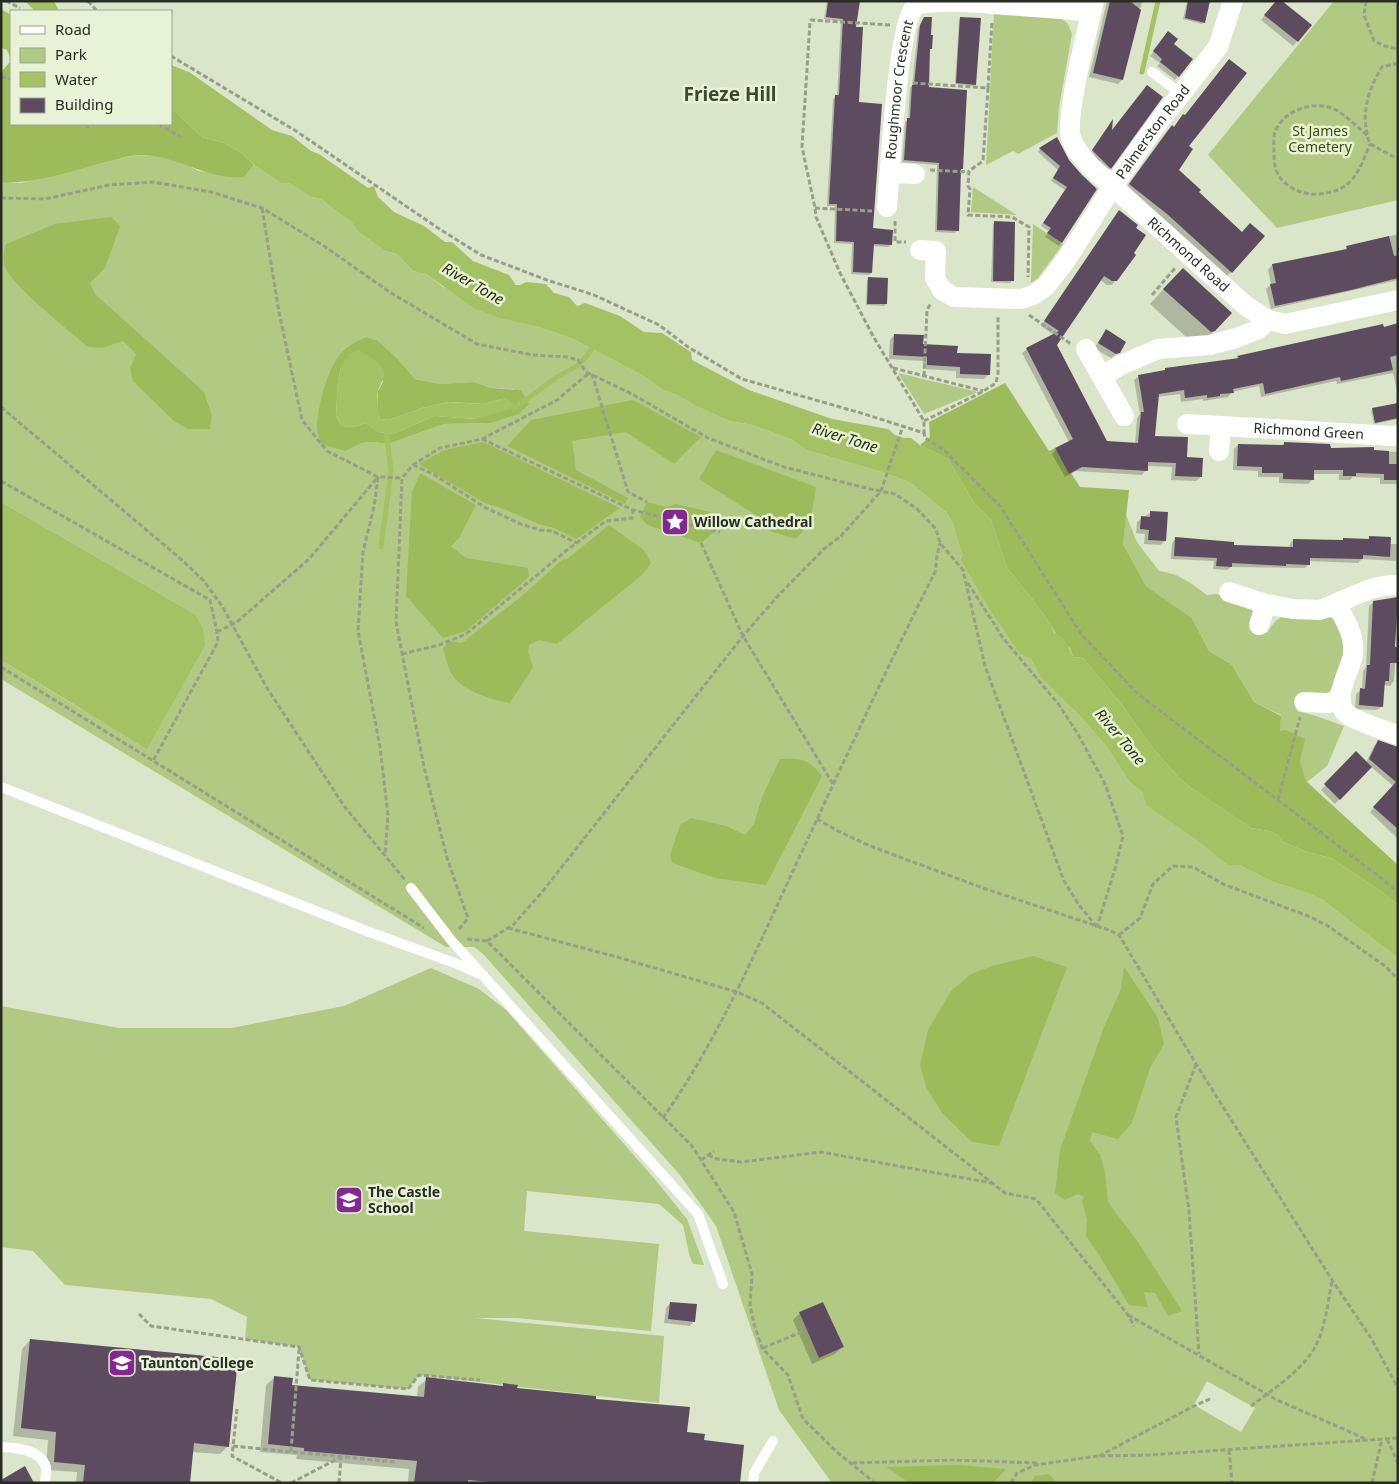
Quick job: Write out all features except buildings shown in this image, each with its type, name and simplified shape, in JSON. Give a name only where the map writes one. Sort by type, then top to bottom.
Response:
[{"type":"street","name":"Palmerston Road","points":[[1026,304],[1046,286],[1066,260],[1154,128],[1218,47],[1233,1]]},
{"type":"street","name":"Roughmoor Crescent","points":[[887,207],[898,82],[906,25],[917,3],[1093,7]]},
{"type":"street","name":"Richmond Road","points":[[1093,7],[1071,113],[1070,136],[1074,146],[1090,166],[1246,306],[1268,320],[1285,324],[1398,300]]},
{"type":"street","name":"Roughmoor Crescent","points":[[890,173],[915,174]]},
{"type":"street","points":[[935,251],[935,278],[942,290],[954,297],[998,300],[1022,299],[1026,304]]},
{"type":"street","points":[[1102,376],[1158,348],[1210,345],[1257,330],[1268,320]]},
{"type":"street","points":[[1086,349],[1124,416]]},
{"type":"street","name":"Richmond Green","points":[[1187,424],[1398,435]]},
{"type":"street","points":[[1219,451],[1221,427]]},
{"type":"street","points":[[1229,592],[1266,604],[1292,609],[1320,610],[1370,588],[1398,585]]},
{"type":"street","points":[[1259,625],[1266,604]]},
{"type":"street","points":[[1335,604],[1347,621],[1353,653],[1342,690],[1340,701],[1342,708],[1348,715],[1398,735]]},
{"type":"street","points":[[1304,702],[1328,704],[1340,701]]},
{"type":"lane","points":[[1152,72],[1181,94]]},
{"type":"lane","points":[[1,787],[346,923],[456,963],[484,976]]},
{"type":"lane","points":[[412,888],[450,940],[698,1214],[723,1284]]},
{"type":"lane","points":[[753,1483],[754,1473],[773,1441]]},
{"type":"lane","points":[[1,1446],[27,1450],[38,1456],[46,1467],[45,1483]]},
{"type":"path","points":[[6,1],[20,8]]},
{"type":"path","points":[[1366,1],[1364,15],[1374,41],[1398,49]]},
{"type":"path","points":[[915,174],[920,169],[969,172],[983,161],[993,4]]},
{"type":"path","points":[[906,25],[811,20],[802,148],[816,217],[840,273],[873,336],[924,420],[925,438],[943,448],[1000,506],[1081,634],[1138,694],[1398,893]]},
{"type":"path","points":[[172,57],[296,130],[438,228],[481,255],[594,295],[659,325],[688,347],[742,379],[924,433]]},
{"type":"path","points":[[1398,63],[1382,67],[1374,79],[1366,101],[1365,122],[1370,144],[1398,159]]},
{"type":"path","points":[[898,82],[988,88]]},
{"type":"path","points":[[1367,135],[1333,109],[1306,106],[1294,111],[1281,122],[1275,132],[1274,160],[1278,173],[1288,185],[1303,194],[1318,195],[1335,192],[1350,184],[1370,144]]},
{"type":"path","points":[[87,125],[89,129]]},
{"type":"path","points":[[160,125],[184,139]]},
{"type":"path","points":[[969,172],[968,215],[1012,217],[1029,227],[1026,304],[1041,325],[1078,348],[1086,349]]},
{"type":"path","points":[[1,198],[45,198],[109,184],[153,182],[211,192],[262,208],[324,246],[391,293],[477,344],[533,355],[578,360],[589,373],[628,492],[647,502]]},
{"type":"path","points":[[262,208],[279,312],[302,420],[327,451],[378,477],[402,478]]},
{"type":"path","points":[[1152,295],[1187,254]]},
{"type":"path","points":[[924,376],[926,310],[940,287]]},
{"type":"path","points":[[924,420],[984,391],[996,383],[998,373],[998,300]]},
{"type":"path","points":[[893,368],[984,391]]},
{"type":"path","points":[[450,940],[468,918],[447,858],[424,767],[396,622],[402,478],[413,465],[440,448],[482,438],[557,400],[589,373]]},
{"type":"path","points":[[589,373],[632,394],[708,438],[784,467],[895,494],[917,509],[936,529],[940,543],[963,570],[985,666],[1060,872],[1079,906],[1097,927]]},
{"type":"path","points":[[1,408],[182,560],[204,582],[222,606],[267,688],[344,806],[412,888]]},
{"type":"path","points":[[487,941],[513,925],[544,891],[743,636],[776,598],[824,549],[841,536],[881,491],[902,426]]},
{"type":"path","points":[[482,438],[633,510],[720,532]]},
{"type":"path","points":[[413,465],[433,474],[486,508],[521,524],[540,530],[552,531],[577,543]]},
{"type":"path","points":[[217,632],[237,622],[309,558],[378,477]]},
{"type":"path","points":[[378,477],[374,507],[363,552],[358,631],[380,747],[388,815],[385,856]]},
{"type":"path","points":[[1,481],[210,600],[218,642],[153,761]]},
{"type":"path","points":[[402,654],[439,645],[466,634],[606,521],[632,518],[633,510]]},
{"type":"path","points":[[663,1118],[737,992],[833,784],[936,570],[940,543]]},
{"type":"path","points":[[700,544],[743,636],[833,784]]},
{"type":"path","points":[[965,579],[1003,638],[1059,705],[1079,736],[1105,784],[1123,836],[1097,927]]},
{"type":"path","points":[[1,667],[444,940],[470,939],[487,941],[687,1140],[734,1212],[752,1274],[750,1306],[762,1348],[788,1375],[803,1418],[875,1483]]},
{"type":"path","points":[[1278,800],[1304,702]]},
{"type":"path","points":[[818,820],[838,832],[870,846],[983,888],[1119,935],[1196,1064],[1332,1280],[1371,1338],[1398,1388]]},
{"type":"path","points":[[1119,935],[1140,918],[1152,884],[1173,866],[1193,867],[1223,884],[1308,916],[1328,926],[1385,966],[1398,979]]},
{"type":"path","points":[[508,928],[617,956],[737,992],[762,1003],[1005,1193],[1036,1199],[1128,1315],[1134,1326]]},
{"type":"path","points":[[1196,1064],[1176,1117],[1189,1210],[1199,1354]]},
{"type":"path","points":[[701,1160],[714,1151]]},
{"type":"path","points":[[708,1155],[717,1159],[741,1162],[821,1152],[993,1184]]},
{"type":"path","points":[[1251,1406],[1295,1371],[1313,1351],[1324,1324],[1332,1280]]},
{"type":"path","points":[[139,1314],[151,1326],[299,1347]]},
{"type":"path","points":[[1128,1315],[1277,1400],[1368,1440]]},
{"type":"path","points":[[762,1348],[804,1331]]},
{"type":"path","points":[[299,1347],[310,1380],[408,1389],[419,1375],[480,1380]]},
{"type":"path","points":[[291,1452],[299,1347]]},
{"type":"path","points":[[1098,1456],[1192,1406],[1212,1398]]},
{"type":"path","points":[[237,1409],[232,1456],[282,1483]]},
{"type":"path","points":[[1011,1483],[1017,1473],[1036,1465],[1098,1456],[1149,1455],[1398,1438]]},
{"type":"path","points":[[1372,1483],[1382,1439]]},
{"type":"path","points":[[1387,1439],[1398,1463]]},
{"type":"path","points":[[233,1446],[395,1462]]},
{"type":"path","points":[[1229,1450],[1232,1483]]},
{"type":"path","points":[[291,1483],[342,1457]]},
{"type":"path","points":[[339,1483],[342,1457]]},
{"type":"path","points":[[851,1463],[953,1460],[1046,1464]]},
{"type":"green space","name":"St James Cemetery","points":[[1334,1],[1398,1],[1398,200],[1277,228],[1208,155]]},
{"type":"green space","points":[[994,13],[1060,17],[1068,24],[1072,34],[1059,107],[1057,133],[1018,154],[1013,151],[986,165]]},
{"type":"green space","points":[[135,155],[159,156],[178,161],[199,171],[244,177],[254,165],[281,183],[289,183],[311,197],[321,199],[341,215],[353,221],[357,231],[385,251],[397,254],[413,271],[426,274],[443,287],[539,327],[571,338],[642,375],[663,390],[729,421],[753,425],[793,440],[806,450],[886,473],[911,483],[947,513],[964,555],[960,558],[992,614],[1020,654],[1031,659],[1041,678],[1081,717],[1107,747],[1128,780],[1229,866],[1239,865],[1273,882],[1323,900],[1398,958],[1398,1483],[832,1483],[779,1410],[716,1226],[680,1175],[483,954],[474,947],[446,947],[1,679],[1,660],[82,710],[195,614],[1,502],[1,183],[21,183]],"holes":[[[366,337],[377,340],[397,358],[415,379],[440,384],[474,382],[491,388],[515,389],[490,423],[444,424],[388,444],[361,443],[317,431],[320,407],[333,366],[349,347]],[[823,1302],[844,1347],[819,1358],[799,1312]],[[1207,1381],[1255,1408],[1241,1432],[1194,1405]]]},
{"type":"green space","points":[[973,187],[1017,215],[971,212]]},
{"type":"green space","points":[[1033,224],[1063,244],[1038,278],[1031,283]]},
{"type":"green space","points":[[898,373],[978,392],[924,414]]},
{"type":"green space","points":[[1126,515],[1137,542],[1159,571],[1179,577],[1207,595],[1226,595],[1244,602],[1253,611],[1251,628],[1267,633],[1278,619],[1292,616],[1316,616],[1336,619],[1342,633],[1344,649],[1335,681],[1326,697],[1300,695],[1297,711],[1344,726],[1327,766],[1307,782],[1300,761],[1279,731],[1281,715],[1254,702],[1232,665],[1209,651],[1192,618],[1146,586],[1123,544]]},
{"type":"green space","name":"The Castle School","points":[[431,968],[479,989],[506,1010],[653,1177],[687,1219],[704,1265],[693,1264],[683,1225],[659,1204],[527,1191],[524,1231],[659,1244],[651,1331],[516,1318],[475,1318],[664,1336],[659,1403],[419,1375],[408,1389],[310,1380],[299,1347],[245,1339],[247,1317],[211,1299],[65,1285],[33,1251],[1,1247],[1,1006],[119,1028],[231,1028],[344,1006]]},
{"type":"shaded area","points":[[10,62],[10,125],[172,125],[172,109],[202,137],[224,143],[243,154],[254,165],[244,177],[230,177],[216,175],[164,158],[136,155],[41,179],[1,183],[1,72]]},
{"type":"shaded area","points":[[111,217],[120,226],[105,268],[90,283],[95,294],[204,392],[212,416],[210,429],[188,429],[174,421],[133,381],[130,368],[136,354],[123,341],[102,348],[88,347],[18,285],[5,267],[3,258],[6,244],[55,224]]},
{"type":"shaded area","points":[[366,337],[377,340],[397,358],[415,379],[440,384],[474,382],[491,388],[521,390],[529,404],[519,414],[490,423],[444,424],[388,444],[361,443],[345,451],[321,444],[317,431],[317,421],[331,369],[340,354],[349,346]],"holes":[[[358,350],[381,366],[383,382],[378,391],[377,409],[380,419],[389,420],[422,408],[449,402],[484,404],[506,398],[476,419],[434,416],[393,434],[378,432],[366,423],[354,427],[341,426],[336,415],[338,381],[341,367]]]},
{"type":"shaded area","points":[[1005,383],[1049,451],[1055,448],[1069,474],[1071,473],[1080,487],[1129,490],[1123,544],[1146,586],[1192,618],[1209,651],[1232,665],[1254,702],[1281,716],[1280,731],[1286,730],[1305,739],[1300,761],[1307,782],[1398,865],[1398,905],[1331,858],[1307,852],[1283,842],[1278,835],[1269,831],[1251,828],[1191,788],[1180,779],[1151,746],[1123,706],[1083,658],[1073,657],[1070,648],[1055,633],[1033,600],[1007,568],[991,520],[975,504],[948,459],[920,445],[930,437],[929,422]]},
{"type":"shaded area","points":[[633,400],[701,437],[674,464],[626,432],[572,441],[576,470],[628,498],[625,504],[507,446],[531,420]]},
{"type":"shaded area","points":[[483,442],[620,508],[576,539],[554,528],[485,503],[419,464],[444,450]]},
{"type":"shaded area","points":[[716,450],[816,487],[810,523],[796,539],[760,528],[756,515],[699,479]]},
{"type":"shaded area","points":[[420,473],[476,505],[459,538],[451,546],[466,558],[528,568],[529,577],[466,631],[443,638],[406,596],[412,492]]},
{"type":"shaded area","points":[[647,502],[666,507],[676,504],[710,512],[720,527],[701,543],[647,525],[640,517]]},
{"type":"shaded area","points":[[609,525],[644,550],[651,563],[643,574],[557,644],[539,640],[529,645],[528,652],[533,667],[510,703],[478,694],[464,686],[453,676],[443,649],[448,641],[462,643],[524,594],[562,560],[567,559]]},
{"type":"shaded area","points":[[780,759],[800,759],[813,766],[822,776],[766,885],[715,878],[672,863],[670,855],[680,825],[691,818],[726,826],[745,835],[754,824],[762,797]]},
{"type":"shaded area","points":[[1033,956],[1067,967],[999,1146],[972,1142],[942,1113],[926,1087],[920,1065],[928,1030],[951,991],[971,974],[992,966]]},
{"type":"shaded area","points":[[1124,967],[1158,1018],[1164,1044],[1150,1068],[1132,1123],[1118,1139],[1092,1132],[1090,1141],[1100,1155],[1105,1172],[1108,1202],[1138,1242],[1182,1311],[1168,1316],[1155,1293],[1144,1292],[1148,1307],[1129,1305],[1086,1236],[1087,1220],[1082,1201],[1084,1197],[1078,1194],[1065,1200],[1055,1193],[1060,1150],[1104,1027],[1121,989]]},
{"type":"shaded area","points":[[958,1465],[1006,1469],[993,1483],[910,1483],[886,1467]]},
{"type":"shaded area","points":[[1049,1474],[1057,1483],[1031,1483],[1035,1476]]},
{"type":"water","points":[[25,1],[54,1],[58,10],[34,10]]},
{"type":"water","points":[[1,9],[10,14],[10,57],[7,50],[1,48]]},
{"type":"water","name":"River Tone","points":[[172,65],[189,72],[272,130],[292,136],[311,151],[319,154],[368,188],[374,186],[378,197],[394,212],[424,226],[445,242],[452,242],[473,261],[509,275],[516,285],[526,282],[546,284],[554,293],[569,297],[577,306],[585,303],[620,316],[644,332],[662,333],[691,352],[692,360],[749,390],[832,419],[888,429],[895,435],[911,438],[920,445],[948,459],[975,504],[991,520],[1007,568],[1052,626],[1054,633],[1064,639],[1073,657],[1083,658],[1123,706],[1151,746],[1180,779],[1251,828],[1269,831],[1278,835],[1283,842],[1307,852],[1331,858],[1398,905],[1398,958],[1323,900],[1273,882],[1239,865],[1229,866],[1197,840],[1146,805],[1143,793],[1128,780],[1107,747],[1081,717],[1041,678],[1031,659],[1020,654],[992,614],[960,559],[963,555],[953,524],[947,513],[911,483],[886,473],[806,450],[793,440],[753,425],[729,421],[663,390],[642,375],[571,338],[539,327],[496,317],[474,308],[426,274],[413,271],[397,254],[385,251],[357,231],[352,221],[321,199],[311,197],[289,183],[281,183],[254,165],[243,154],[224,143],[202,137],[172,109]]},
{"type":"water","points":[[358,350],[379,363],[383,369],[384,376],[377,398],[380,419],[389,420],[422,408],[449,402],[484,404],[506,398],[513,403],[514,408],[477,419],[434,416],[393,434],[378,432],[366,423],[354,427],[341,426],[336,415],[338,381],[341,367],[349,354]]},
{"type":"water","points":[[1,502],[195,614],[203,629],[205,645],[147,749],[1,660]]},
{"type":"waterway","points":[[1142,72],[1158,1]]},
{"type":"waterway","points":[[514,408],[550,382],[580,364],[594,344]]},
{"type":"waterway","points":[[381,547],[391,471],[386,429]]},
{"type":"place","name":"Willow Cathedral","points":[[675,522]]},
{"type":"place","name":"The Castle School","points":[[349,1200]]},
{"type":"place","name":"Taunton College","points":[[122,1363]]},
{"type":"district","name":"Frieze Hill","points":[[730,94]]}]
